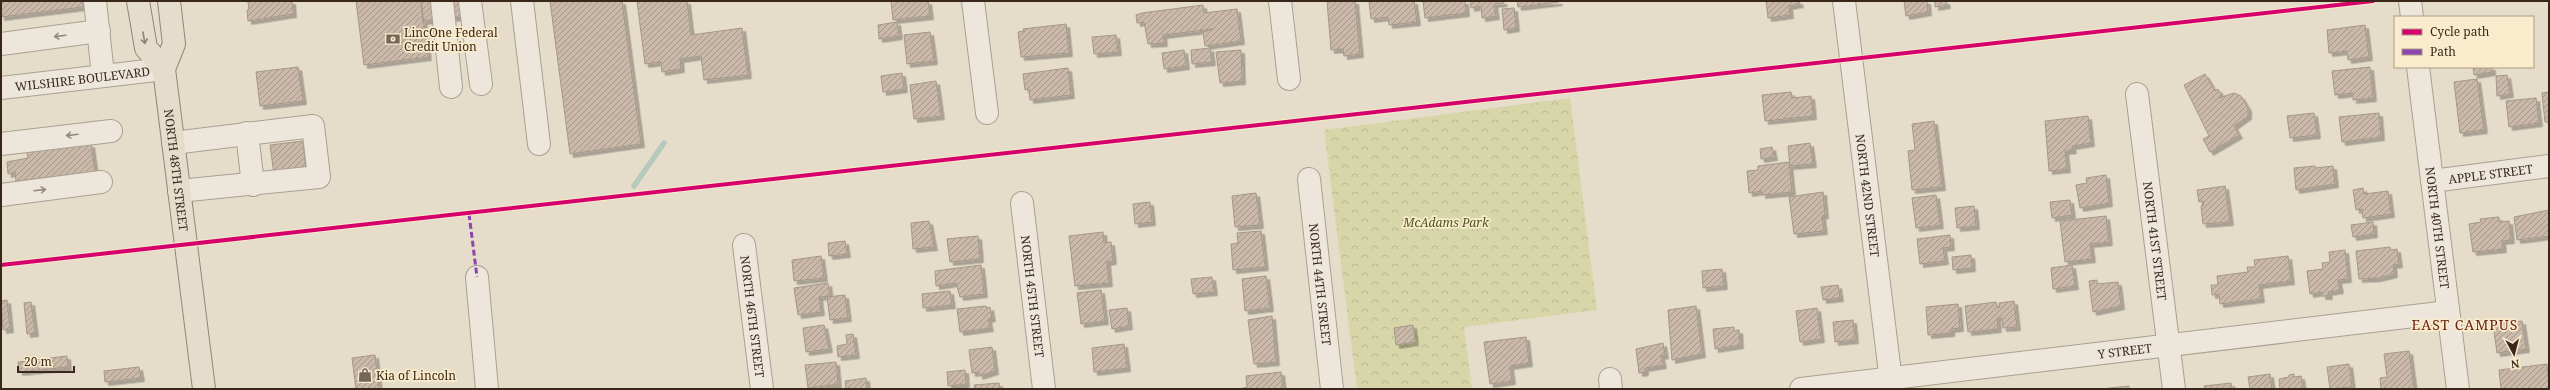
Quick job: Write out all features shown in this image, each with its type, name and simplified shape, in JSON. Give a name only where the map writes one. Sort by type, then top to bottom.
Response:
[{"type":"main road","points":[[138,1],[146,48],[164,70]]},
{"type":"main road","name":"NORTH 48TH STREET","points":[[169,1],[174,44],[164,70],[204,389]]},
{"type":"street","points":[[95,1],[104,75]]},
{"type":"street","points":[[442,1],[451,87]]},
{"type":"street","points":[[470,1],[481,84]]},
{"type":"street","points":[[522,1],[539,144]]},
{"type":"street","points":[[973,1],[987,113]]},
{"type":"street","points":[[1280,1],[1289,79]]},
{"type":"street","name":"NORTH 42ND STREET","points":[[1844,1],[1892,384]]},
{"type":"street","points":[[2410,1],[2412,16]]},
{"type":"street","points":[[1,44],[98,31]]},
{"type":"street","name":"NORTH 40TH STREET","points":[[2418,68],[2458,389]]},
{"type":"street","name":"WILSHIRE BOULEVARD","points":[[1,88],[104,75],[164,70]]},
{"type":"street","name":"NORTH 41ST STREET","points":[[2137,94],[2174,389]]},
{"type":"street","points":[[173,143],[313,126],[319,177],[252,185],[179,191]]},
{"type":"street","points":[[1,144],[111,131]]},
{"type":"street","points":[[247,133],[252,185]]},
{"type":"street","name":"APPLE STREET","points":[[2432,180],[2549,166]]},
{"type":"street","name":"NORTH 44TH STREET","points":[[1309,179],[1332,389]]},
{"type":"street","points":[[1,195],[102,182]]},
{"type":"street","name":"NORTH 45TH STREET","points":[[1022,203],[1044,389]]},
{"type":"street","name":"NORTH 46TH STREET","points":[[744,245],[762,389]]},
{"type":"street","points":[[477,277],[487,389]]},
{"type":"street","name":"Y STREET","points":[[1801,389],[1892,384],[2168,345],[2448,312]]},
{"type":"green space","name":"McAdams Park","points":[[1570,98],[1597,310],[1464,327],[1472,389],[1357,389],[1324,130]]},
{"type":"building","points":[[1,1],[82,1],[83,7],[1,17]]},
{"type":"building","points":[[245,1],[292,1],[293,14],[248,21],[248,2]]},
{"type":"building","name":"LincOne Federal Credit Union","points":[[356,1],[421,1],[428,57],[364,65]]},
{"type":"building","points":[[421,1],[468,1],[470,16],[423,21]]},
{"type":"building","points":[[550,1],[622,1],[641,144],[570,154]]},
{"type":"building","points":[[637,1],[687,1],[691,35],[742,28],[748,75],[704,80],[701,56],[680,59],[681,69],[662,72],[661,62],[645,64]]},
{"type":"building","points":[[891,1],[928,1],[930,16],[893,20]]},
{"type":"building","points":[[1327,1],[1355,1],[1360,54],[1344,56],[1343,49],[1331,50]]},
{"type":"building","points":[[1369,1],[1414,1],[1417,22],[1389,25],[1388,17],[1371,19]]},
{"type":"building","points":[[1423,1],[1465,1],[1466,13],[1425,18]]},
{"type":"building","points":[[1470,1],[1503,1],[1504,3],[1494,4],[1496,16],[1482,18],[1481,6],[1471,8]]},
{"type":"building","points":[[1517,1],[1559,1],[1559,2],[1518,7]]},
{"type":"building","points":[[1766,1],[1799,1],[1800,4],[1789,6],[1790,15],[1768,18]]},
{"type":"building","points":[[1904,1],[1927,1],[1928,12],[1906,16]]},
{"type":"building","points":[[1935,1],[1946,1],[1947,5],[1935,7]]},
{"type":"building","points":[[1203,5],[1204,13],[1237,9],[1241,41],[1205,46],[1203,32],[1213,29],[1163,35],[1164,43],[1148,44],[1144,22],[1137,23],[1136,15],[1142,13]]},
{"type":"building","points":[[1514,8],[1516,28],[1504,30],[1502,9]]},
{"type":"building","points":[[897,22],[899,36],[879,39],[878,25]]},
{"type":"building","points":[[1066,24],[1069,53],[1021,57],[1018,32],[1024,31],[1023,29]]},
{"type":"building","points":[[2365,25],[2369,57],[2348,60],[2347,51],[2329,53],[2327,30]]},
{"type":"building","points":[[930,32],[934,61],[907,64],[904,35]]},
{"type":"building","points":[[1116,35],[1118,52],[1094,54],[1092,37]]},
{"type":"building","points":[[1210,48],[1212,62],[1192,64],[1191,50]]},
{"type":"building","points":[[1184,50],[1186,66],[1164,69],[1162,53]]},
{"type":"building","points":[[1241,50],[1242,81],[1220,83],[1216,52]]},
{"type":"building","points":[[298,67],[303,101],[260,106],[256,72]]},
{"type":"building","points":[[2370,67],[2373,98],[2353,100],[2353,93],[2335,95],[2332,71]]},
{"type":"building","points":[[1068,68],[1071,95],[1030,100],[1029,89],[1025,90],[1023,74]]},
{"type":"building","points":[[2473,68],[2492,68],[2492,72],[2474,75]]},
{"type":"building","points":[[902,73],[904,89],[883,92],[881,76]]},
{"type":"building","points":[[2205,74],[2215,91],[2218,89],[2222,96],[2219,98],[2234,93],[2241,96],[2248,108],[2248,116],[2234,126],[2239,135],[2210,152],[2203,139],[2209,136],[2184,85]]},
{"type":"building","points":[[2507,75],[2510,94],[2497,96],[2496,76]]},
{"type":"building","points":[[2477,79],[2484,130],[2460,133],[2454,82]]},
{"type":"building","points":[[936,81],[941,116],[914,119],[910,85]]},
{"type":"building","points":[[1791,92],[1792,98],[1811,96],[1813,116],[1765,121],[1762,95]]},
{"type":"building","points":[[2549,92],[2549,122],[2545,122],[2542,93]]},
{"type":"building","points":[[2536,98],[2539,123],[2509,127],[2506,101]]},
{"type":"building","points":[[2314,113],[2317,135],[2290,138],[2287,116]]},
{"type":"building","points":[[2379,113],[2381,137],[2342,142],[2339,117]]},
{"type":"building","points":[[2088,116],[2091,143],[2072,146],[2073,150],[2065,151],[2067,169],[2049,171],[2045,121]]},
{"type":"building","points":[[1934,121],[1942,187],[1912,190],[1908,151],[1915,150],[1912,124]]},
{"type":"building","points":[[303,141],[306,171],[274,175],[270,145]]},
{"type":"building","points":[[1810,143],[1813,164],[1790,166],[1788,146]]},
{"type":"building","points":[[91,144],[95,172],[16,181],[15,172],[8,174],[7,162],[28,158],[27,151]]},
{"type":"building","points":[[1772,147],[1774,157],[1761,159],[1760,149]]},
{"type":"building","points":[[1789,162],[1792,192],[1762,195],[1762,191],[1749,193],[1747,171],[1758,170],[1758,166]]},
{"type":"building","points":[[2315,166],[2315,168],[2333,166],[2335,184],[2296,190],[2294,168]]},
{"type":"building","points":[[2106,175],[2109,203],[2080,208],[2076,185],[2087,183],[2086,178]]},
{"type":"building","points":[[2225,186],[2230,222],[2203,224],[2201,206],[2204,205],[2203,201],[2199,202],[2197,190]]},
{"type":"building","points":[[2363,188],[2364,194],[2388,191],[2391,214],[2363,218],[2362,209],[2356,210],[2353,190]]},
{"type":"building","points":[[1823,192],[1825,215],[1822,216],[1824,231],[1794,234],[1789,197]]},
{"type":"building","points":[[1256,193],[1260,225],[1235,227],[1232,196]]},
{"type":"building","points":[[1936,195],[1940,225],[1916,228],[1912,198]]},
{"type":"building","points":[[2070,200],[2072,215],[2052,218],[2050,202]]},
{"type":"building","points":[[1150,202],[1152,222],[1135,224],[1133,204]]},
{"type":"building","points":[[1974,206],[1976,226],[1957,228],[1955,208]]},
{"type":"building","points":[[2549,210],[2549,236],[2517,240],[2514,217]]},
{"type":"building","points":[[2106,216],[2109,242],[2090,244],[2092,259],[2065,262],[2060,221]]},
{"type":"building","points":[[2499,217],[2499,222],[2509,221],[2511,240],[2502,241],[2503,249],[2473,252],[2469,224],[2481,222],[2480,219]]},
{"type":"building","points":[[929,221],[934,247],[913,249],[911,223]]},
{"type":"building","points":[[2373,222],[2374,234],[2353,237],[2351,225]]},
{"type":"building","points":[[1261,231],[1265,267],[1233,270],[1231,244],[1238,243],[1237,233]]},
{"type":"building","points":[[1103,232],[1104,243],[1111,242],[1113,261],[1107,262],[1109,283],[1075,286],[1069,236]]},
{"type":"building","points":[[1950,235],[1951,247],[1943,248],[1945,261],[1920,264],[1917,239]]},
{"type":"building","points":[[978,236],[980,259],[950,262],[947,239]]},
{"type":"building","points":[[845,241],[847,254],[829,256],[828,243]]},
{"type":"building","points":[[2390,247],[2391,250],[2397,249],[2399,264],[2393,265],[2394,274],[2378,278],[2359,279],[2356,251]]},
{"type":"building","points":[[2345,250],[2348,279],[2338,280],[2340,290],[2328,292],[2329,296],[2322,296],[2322,292],[2310,294],[2307,271],[2323,269],[2322,263],[2330,262],[2329,252]]},
{"type":"building","points":[[1971,255],[1972,268],[1953,270],[1952,257]]},
{"type":"building","points":[[821,256],[824,278],[794,281],[792,260]]},
{"type":"building","points":[[2288,256],[2291,281],[2259,285],[2261,299],[2220,304],[2219,294],[2212,295],[2211,285],[2218,285],[2217,276],[2248,272],[2247,267],[2255,267],[2254,260]]},
{"type":"building","points":[[981,265],[984,294],[960,297],[956,283],[936,286],[935,271]]},
{"type":"building","points":[[2072,265],[2075,286],[2053,289],[2051,268]]},
{"type":"building","points":[[1722,269],[1724,286],[1703,288],[1702,271]]},
{"type":"building","points":[[1266,276],[1270,308],[1245,311],[1242,279]]},
{"type":"building","points":[[1212,277],[1214,292],[1193,294],[1191,279]]},
{"type":"building","points":[[2097,280],[2097,284],[2118,282],[2121,306],[2093,312],[2089,281]]},
{"type":"building","points":[[828,283],[830,296],[819,297],[821,312],[798,315],[794,288]]},
{"type":"building","points":[[1838,285],[1840,298],[1823,300],[1821,287]]},
{"type":"building","points":[[1101,290],[1105,321],[1081,324],[1077,293]]},
{"type":"building","points":[[950,291],[952,305],[923,308],[922,294]]},
{"type":"building","points":[[845,295],[848,318],[830,320],[827,297]]},
{"type":"building","points":[[7,300],[10,329],[3,330],[1,301]]},
{"type":"building","points":[[2014,301],[2017,327],[2003,328],[2002,318],[1997,318],[1998,329],[1968,332],[1965,306],[1996,302],[1997,308],[2000,307],[1999,303]]},
{"type":"building","points":[[31,302],[35,333],[27,334],[24,303]]},
{"type":"building","points":[[1958,304],[1960,328],[1951,329],[1951,333],[1928,335],[1926,307]]},
{"type":"building","points":[[986,306],[987,308],[990,307],[992,318],[988,319],[990,328],[960,332],[957,309]]},
{"type":"building","points":[[1696,306],[1702,354],[1672,360],[1668,310]]},
{"type":"building","points":[[1127,308],[1129,326],[1112,329],[1109,310]]},
{"type":"building","points":[[1817,308],[1821,339],[1800,342],[1796,311]]},
{"type":"building","points":[[1272,316],[1276,362],[1254,364],[1248,320]]},
{"type":"building","points":[[1853,320],[1855,340],[1835,342],[1833,322]]},
{"type":"building","points":[[2522,321],[2526,349],[2497,353],[2493,324]]},
{"type":"building","points":[[824,325],[829,349],[806,352],[803,328]]},
{"type":"building","points":[[1413,325],[1415,342],[1396,345],[1394,328]]},
{"type":"building","points":[[1734,327],[1734,331],[1739,330],[1740,345],[1715,349],[1713,329]]},
{"type":"building","points":[[853,334],[856,355],[838,357],[837,346],[847,344],[846,335]]},
{"type":"building","points":[[1526,337],[1529,363],[1510,366],[1512,381],[1490,384],[1484,342]]},
{"type":"building","points":[[1663,343],[1665,355],[1661,356],[1663,365],[1645,368],[1645,372],[1639,373],[1636,349]]},
{"type":"building","points":[[1124,344],[1127,368],[1094,372],[1092,348]]},
{"type":"building","points":[[992,347],[995,371],[979,376],[979,372],[972,373],[969,350]]},
{"type":"building","points":[[2409,351],[2414,389],[2381,389],[2380,378],[2387,377],[2384,354]]},
{"type":"building","points":[[375,355],[379,389],[356,389],[352,358]]},
{"type":"building","points":[[67,356],[68,367],[19,372],[18,362]]},
{"type":"building","points":[[836,362],[838,384],[808,388],[805,365]]},
{"type":"building","points":[[2349,364],[2352,387],[2330,389],[2327,367]]},
{"type":"building","points":[[2547,364],[2549,389],[2501,389],[2499,370]]},
{"type":"building","points":[[139,367],[141,378],[105,382],[104,371]]},
{"type":"building","points":[[965,370],[966,384],[948,386],[947,372]]},
{"type":"building","points":[[1281,372],[1283,389],[1240,389],[1247,387],[1246,376]]},
{"type":"building","points":[[2270,374],[2272,389],[2250,389],[2248,377]]},
{"type":"building","points":[[2294,374],[2294,377],[2301,376],[2303,389],[2280,389],[2279,379],[2289,377],[2289,375]]},
{"type":"building","points":[[866,378],[867,389],[846,389],[845,381]]},
{"type":"building","points":[[999,383],[1000,389],[975,389],[974,385]]},
{"type":"building","points":[[2231,383],[2232,389],[2205,389],[2204,386]]},
{"type":"building","points":[[2129,386],[2129,389],[2101,389]]},
{"type":"waterway","points":[[634,186],[664,143]]},
{"type":"marked path","points":[[469,214],[477,277]]},
{"type":"cycle path","points":[[1,265],[2373,1]]},
{"type":"place","name":"LincOne Federal Credit Union","points":[[393,39]]},
{"type":"place","name":"Kia of Lincoln","points":[[365,375]]},
{"type":"district","name":"EAST CAMPUS","points":[[2465,324]]}]
